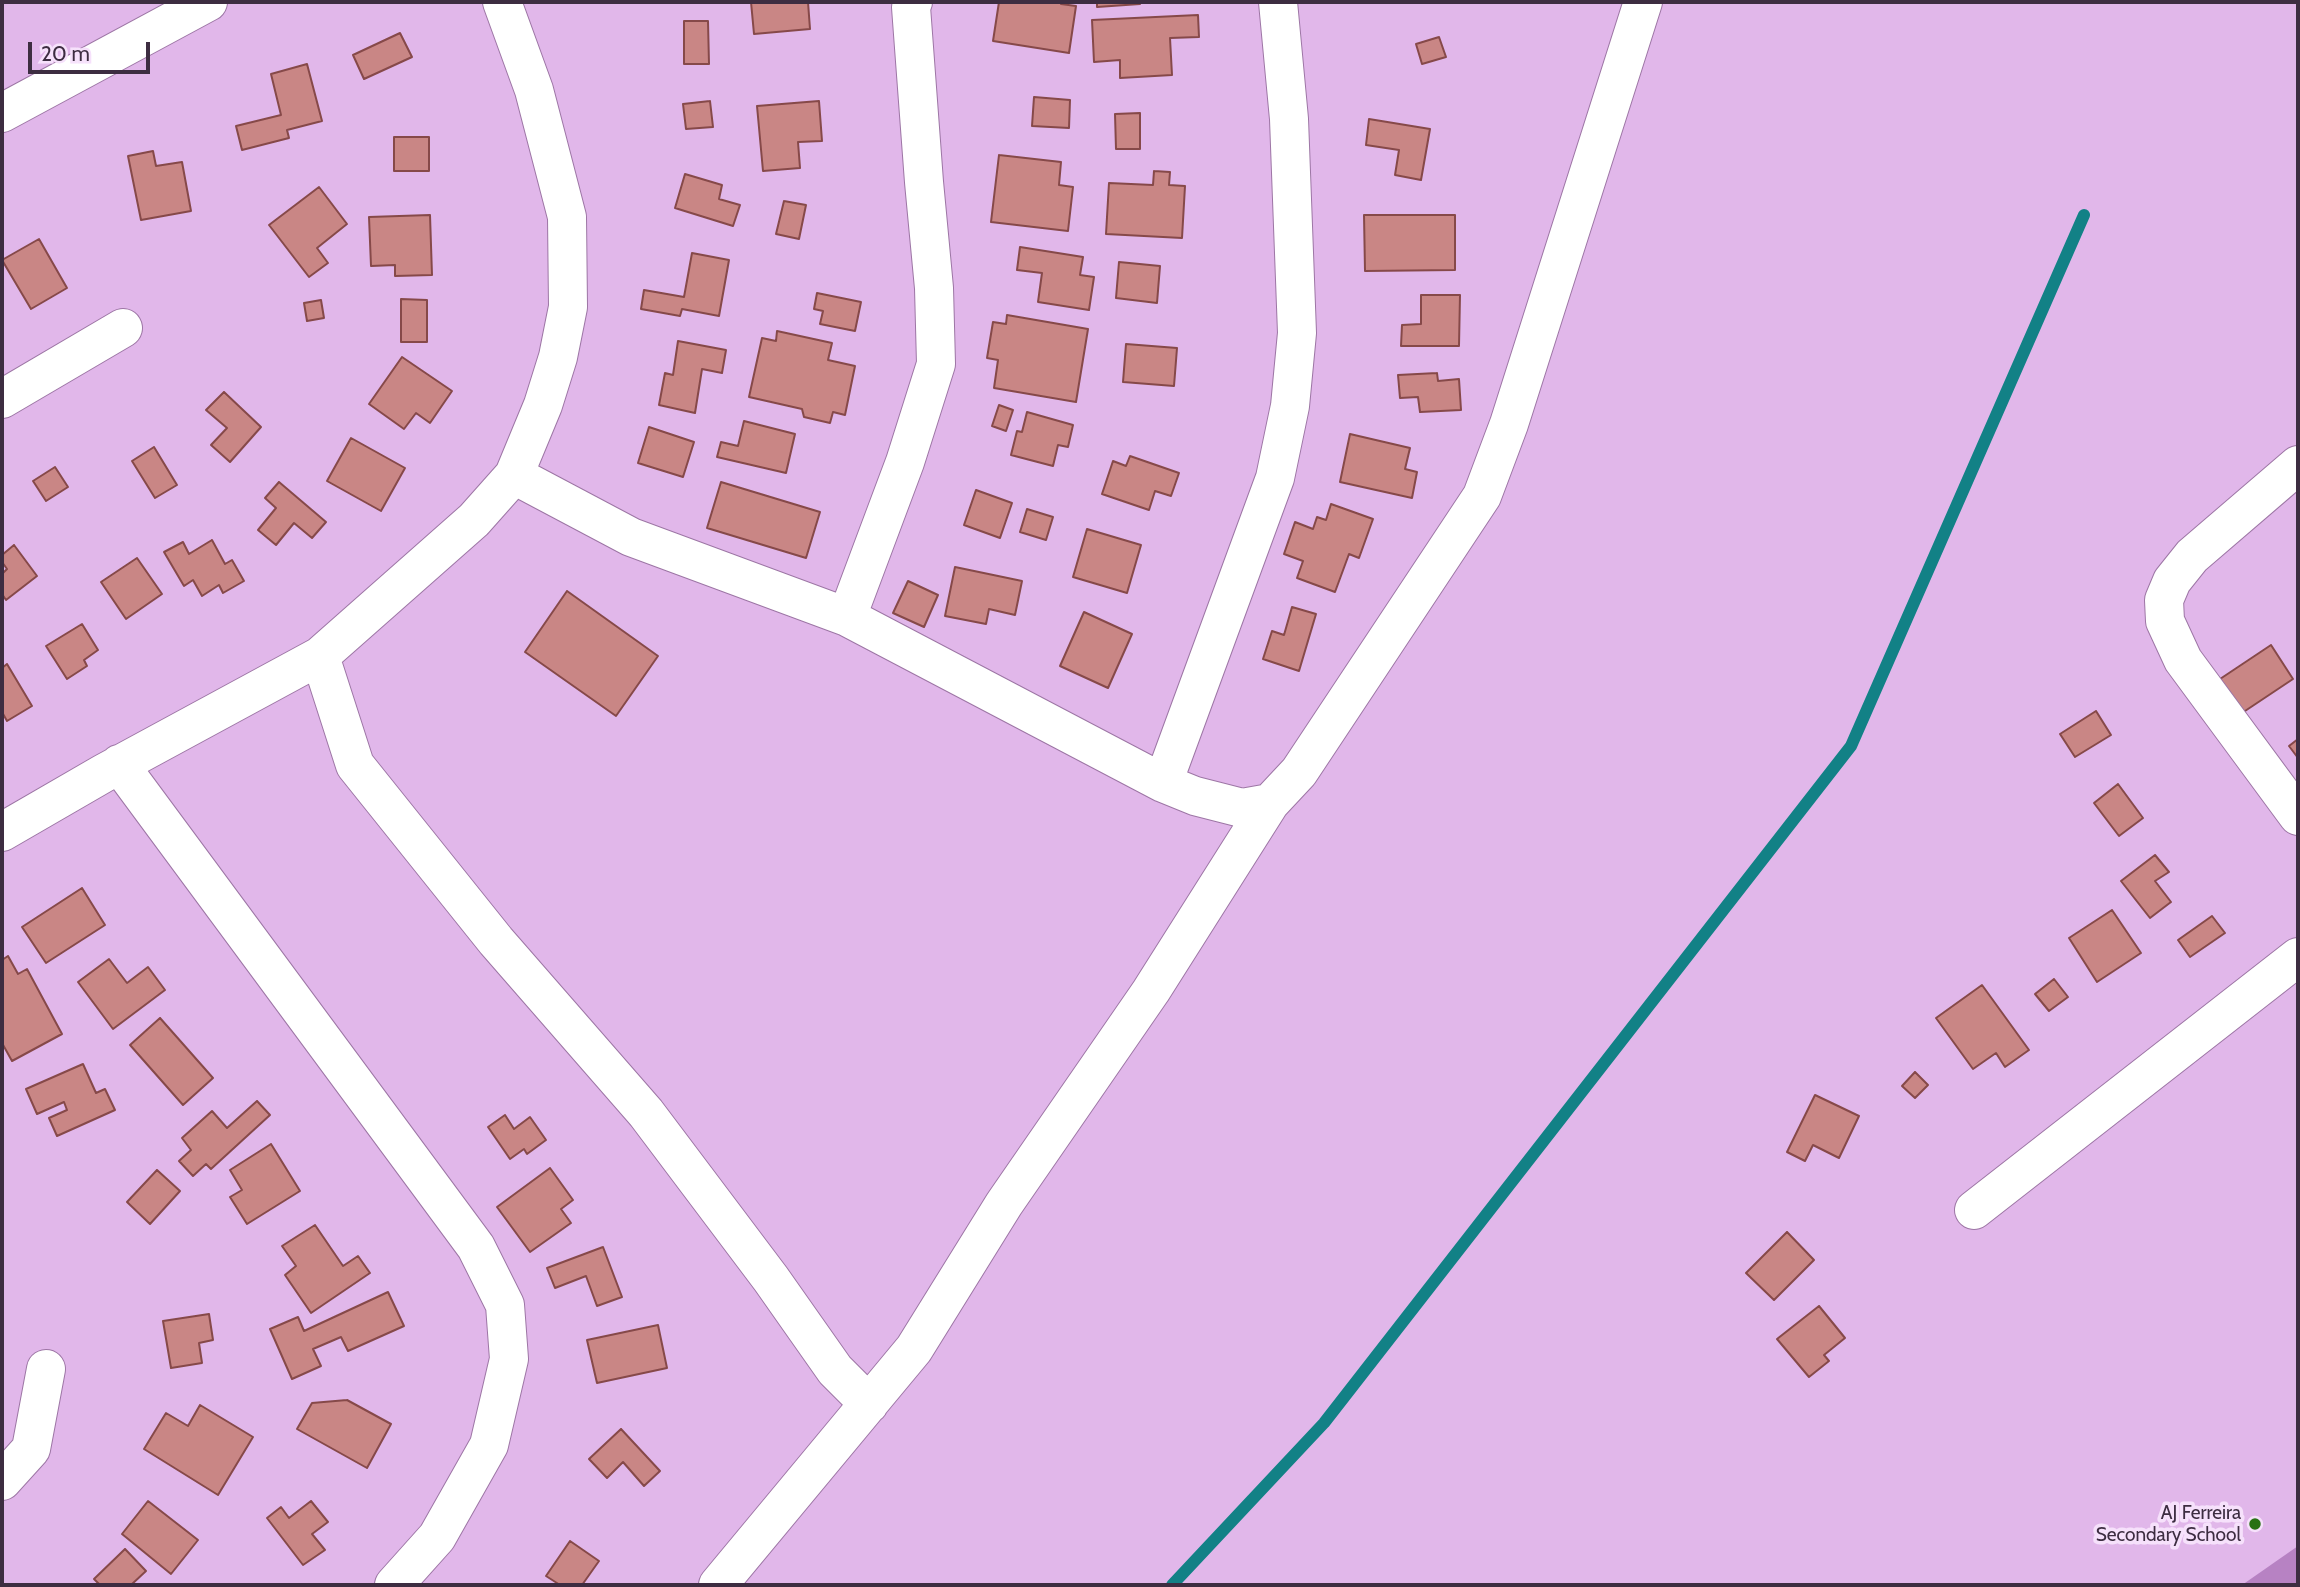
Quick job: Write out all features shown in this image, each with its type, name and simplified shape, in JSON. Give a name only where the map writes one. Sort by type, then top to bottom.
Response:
[{"type":"street","points":[[2,113],[208,2]]},
{"type":"street","points":[[2,832],[119,764],[320,656],[474,520],[514,475],[543,405],[558,357],[568,307],[567,217],[534,90],[502,2]]},
{"type":"street","points":[[847,617],[905,462],[936,363],[934,288],[911,7],[913,2]]},
{"type":"street","points":[[1163,783],[1275,478],[1290,406],[1297,332],[1289,119],[1278,2]]},
{"type":"street","points":[[718,1585],[914,1349],[1004,1204],[1152,990],[1270,803],[1299,772],[1482,496],[1509,424],[1643,2]]},
{"type":"street","points":[[2,399],[123,328]]},
{"type":"street","points":[[2298,466],[2192,556],[2172,581],[2164,600],[2165,621],[2183,660],[2298,816]]},
{"type":"street","points":[[514,475],[631,537],[847,617],[1163,783],[1195,796],[1242,808],[1270,803]]},
{"type":"street","points":[[320,656],[355,765],[496,941],[646,1113],[771,1279],[835,1370],[869,1404]]},
{"type":"street","points":[[119,764],[476,1247],[505,1305],[509,1359],[489,1445],[438,1537],[394,1585]]},
{"type":"street","points":[[1974,1210],[2298,957]]},
{"type":"street","points":[[2,1481],[31,1449],[46,1369]]},
{"type":"shaded area","points":[[2298,1546],[2298,1585],[2242,1585]]},
{"type":"building","points":[[751,2],[808,2],[810,29],[754,34]]},
{"type":"building","points":[[999,2],[1061,2],[1076,6],[1069,53],[993,41]]},
{"type":"building","points":[[1097,2],[1139,2],[1140,4],[1097,7]]},
{"type":"building","points":[[1198,15],[1199,37],[1170,38],[1172,75],[1120,78],[1120,60],[1094,62],[1092,20]]},
{"type":"building","points":[[684,21],[708,21],[709,64],[684,64]]},
{"type":"building","points":[[400,33],[412,57],[364,79],[353,55]]},
{"type":"building","points":[[1439,37],[1446,57],[1422,64],[1416,44]]},
{"type":"building","points":[[307,64],[322,121],[287,130],[289,138],[242,150],[236,126],[281,115],[271,74]]},
{"type":"building","points":[[1034,97],[1070,100],[1069,128],[1032,126]]},
{"type":"building","points":[[710,101],[713,127],[686,129],[683,104]]},
{"type":"building","points":[[819,101],[822,141],[798,142],[800,168],[763,171],[757,106]]},
{"type":"building","points":[[1140,113],[1140,149],[1116,149],[1115,114]]},
{"type":"building","points":[[1369,119],[1430,129],[1421,180],[1395,175],[1399,150],[1366,145]]},
{"type":"building","points":[[394,137],[429,137],[429,171],[394,171]]},
{"type":"building","points":[[153,151],[156,166],[182,162],[191,211],[141,220],[128,156]]},
{"type":"building","points":[[999,155],[1061,162],[1059,185],[1073,187],[1068,231],[991,222]]},
{"type":"building","points":[[1154,171],[1170,172],[1169,185],[1185,186],[1182,238],[1106,234],[1109,183],[1153,185]]},
{"type":"building","points":[[685,174],[722,185],[719,199],[740,205],[733,226],[675,208]]},
{"type":"building","points":[[319,187],[347,224],[317,248],[328,263],[309,277],[269,225]]},
{"type":"building","points":[[784,201],[806,205],[799,239],[776,234]]},
{"type":"building","points":[[430,215],[432,275],[395,276],[395,265],[371,266],[369,217]]},
{"type":"building","points":[[1364,215],[1455,215],[1455,270],[1365,271]]},
{"type":"building","points":[[39,239],[67,288],[31,309],[2,260]]},
{"type":"building","points":[[1020,247],[1083,257],[1080,275],[1094,277],[1089,310],[1038,302],[1042,273],[1017,270]]},
{"type":"building","points":[[692,253],[729,260],[719,316],[682,309],[680,316],[641,309],[644,290],[684,297]]},
{"type":"building","points":[[1119,262],[1160,266],[1157,303],[1116,298]]},
{"type":"building","points":[[817,293],[861,302],[855,331],[820,324],[823,311],[814,309]]},
{"type":"building","points":[[1421,295],[1460,295],[1459,346],[1401,346],[1402,325],[1421,324]]},
{"type":"building","points":[[401,299],[427,300],[427,342],[401,342]]},
{"type":"building","points":[[321,300],[324,318],[307,321],[304,303]]},
{"type":"building","points":[[1007,315],[1088,329],[1076,402],[994,388],[998,360],[987,358],[993,322],[1006,324]]},
{"type":"building","points":[[777,331],[832,343],[828,360],[855,366],[845,415],[833,412],[830,423],[804,417],[802,409],[749,397],[762,338],[776,341]]},
{"type":"building","points":[[678,341],[726,350],[722,373],[702,369],[695,413],[659,405],[665,373],[673,375]]},
{"type":"building","points":[[1126,344],[1177,348],[1174,386],[1123,382]]},
{"type":"building","points":[[402,357],[452,391],[430,423],[416,413],[404,429],[369,404]]},
{"type":"building","points":[[1437,373],[1438,381],[1459,379],[1461,410],[1420,412],[1418,397],[1400,398],[1398,375]]},
{"type":"building","points":[[224,392],[261,427],[230,462],[211,445],[227,428],[206,410]]},
{"type":"building","points":[[999,405],[1013,410],[1006,431],[992,426]]},
{"type":"building","points":[[1027,412],[1073,425],[1068,447],[1058,445],[1053,466],[1011,455],[1017,431],[1022,432]]},
{"type":"building","points":[[744,421],[795,434],[786,473],[717,457],[721,442],[738,446]]},
{"type":"building","points":[[649,427],[694,442],[683,477],[638,463]]},
{"type":"building","points":[[1350,434],[1410,448],[1405,469],[1417,472],[1412,498],[1340,482]]},
{"type":"building","points":[[351,438],[405,468],[381,511],[327,481]]},
{"type":"building","points":[[154,447],[177,485],[155,498],[132,461]]},
{"type":"building","points":[[1130,456],[1179,473],[1171,496],[1155,491],[1149,510],[1102,494],[1113,461],[1126,466]]},
{"type":"building","points":[[55,467],[68,487],[46,501],[33,481]]},
{"type":"building","points":[[279,482],[326,522],[312,538],[294,523],[276,545],[258,530],[276,508],[265,498]]},
{"type":"building","points":[[721,482],[820,512],[806,558],[707,528]]},
{"type":"building","points":[[976,490],[1012,503],[1000,538],[964,525]]},
{"type":"building","points":[[1331,504],[1373,519],[1359,558],[1349,554],[1335,592],[1297,578],[1303,561],[1284,554],[1295,522],[1313,529],[1317,517],[1326,520]]},
{"type":"building","points":[[1027,509],[1053,517],[1046,540],[1020,532]]},
{"type":"building","points":[[1087,529],[1141,545],[1127,593],[1073,577]]},
{"type":"building","points":[[212,540],[225,564],[232,560],[244,581],[223,593],[219,585],[202,596],[193,580],[184,586],[164,552],[183,542],[189,554]]},
{"type":"building","points":[[14,545],[37,576],[6,600],[2,594],[2,574],[7,569],[2,562],[2,555]]},
{"type":"building","points":[[137,558],[162,594],[126,619],[101,582]]},
{"type":"building","points":[[955,567],[1022,581],[1015,615],[989,609],[986,624],[945,616]]},
{"type":"building","points":[[908,581],[938,595],[924,627],[893,613]]},
{"type":"building","points":[[567,591],[658,656],[616,716],[525,652]]},
{"type":"building","points":[[1292,607],[1316,614],[1299,671],[1263,659],[1272,631],[1284,635]]},
{"type":"building","points":[[1084,612],[1132,634],[1108,688],[1060,666]]},
{"type":"building","points":[[82,624],[98,650],[84,660],[87,666],[67,679],[46,646]]},
{"type":"building","points":[[2271,645],[2293,679],[2242,713],[2220,679]]},
{"type":"building","points":[[7,664],[32,706],[7,721],[2,712],[2,668]]},
{"type":"building","points":[[2096,711],[2111,735],[2075,757],[2060,734]]},
{"type":"building","points":[[2298,739],[2298,758],[2289,746]]},
{"type":"building","points":[[2118,784],[2143,818],[2119,836],[2094,803]]},
{"type":"building","points":[[2155,855],[2169,872],[2155,881],[2171,902],[2150,918],[2121,881]]},
{"type":"building","points":[[82,888],[105,925],[46,963],[22,927]]},
{"type":"building","points":[[2112,910],[2141,953],[2097,982],[2069,938]]},
{"type":"building","points":[[2212,916],[2225,933],[2190,957],[2178,940]]},
{"type":"building","points":[[8,956],[18,974],[27,969],[62,1034],[12,1061],[2,1043],[2,960]]},
{"type":"building","points":[[109,959],[127,983],[148,967],[165,990],[113,1029],[78,982]]},
{"type":"building","points":[[2054,979],[2068,997],[2049,1011],[2035,994]]},
{"type":"building","points":[[1982,985],[2029,1050],[2005,1067],[1996,1053],[1973,1069],[1936,1018]]},
{"type":"building","points":[[160,1018],[213,1078],[183,1105],[130,1045]]},
{"type":"building","points":[[83,1064],[96,1093],[105,1089],[115,1110],[57,1136],[49,1118],[67,1110],[64,1102],[37,1114],[26,1089]]},
{"type":"building","points":[[1915,1072],[1928,1085],[1915,1098],[1902,1086]]},
{"type":"building","points":[[1815,1095],[1859,1116],[1839,1158],[1813,1145],[1805,1161],[1787,1152]]},
{"type":"building","points":[[257,1101],[270,1115],[211,1169],[206,1164],[193,1176],[179,1161],[191,1150],[182,1138],[212,1111],[227,1128]]},
{"type":"building","points":[[505,1115],[514,1129],[530,1117],[546,1140],[527,1154],[524,1149],[510,1159],[488,1127]]},
{"type":"building","points":[[271,1144],[300,1191],[247,1224],[230,1197],[242,1190],[230,1170]]},
{"type":"building","points":[[550,1168],[573,1200],[561,1209],[571,1223],[530,1252],[497,1207]]},
{"type":"building","points":[[157,1170],[180,1191],[150,1224],[127,1202]]},
{"type":"building","points":[[315,1225],[343,1266],[358,1256],[370,1273],[311,1313],[285,1275],[296,1266],[282,1246]]},
{"type":"building","points":[[1787,1232],[1814,1260],[1774,1300],[1746,1273]]},
{"type":"building","points":[[603,1247],[622,1297],[597,1306],[586,1276],[555,1288],[547,1268]]},
{"type":"building","points":[[388,1292],[404,1326],[348,1351],[341,1337],[313,1349],[321,1366],[292,1379],[270,1329],[298,1317],[304,1331]]},
{"type":"building","points":[[1819,1306],[1845,1338],[1824,1355],[1829,1361],[1809,1377],[1777,1339]]},
{"type":"building","points":[[209,1314],[213,1340],[199,1343],[202,1363],[171,1368],[163,1321]]},
{"type":"building","points":[[658,1325],[667,1368],[597,1383],[587,1340]]},
{"type":"building","points":[[347,1400],[391,1424],[367,1468],[297,1429],[312,1403]]},
{"type":"building","points":[[200,1405],[253,1437],[218,1495],[144,1449],[166,1413],[188,1426]]},
{"type":"building","points":[[621,1429],[660,1471],[644,1486],[623,1462],[607,1478],[589,1459]]},
{"type":"building","points":[[148,1501],[198,1540],[171,1574],[122,1534]]},
{"type":"building","points":[[311,1501],[328,1522],[312,1534],[325,1550],[303,1565],[267,1518],[281,1507],[289,1518]]},
{"type":"building","points":[[570,1541],[599,1561],[582,1585],[560,1585],[546,1576]]},
{"type":"building","points":[[125,1549],[146,1571],[131,1585],[100,1585],[94,1579]]},
{"type":"waterway","points":[[1172,1585],[1324,1423],[1851,746],[2084,215]]},
{"type":"place","name":"AJ Ferreira Secondary School","points":[[2255,1524]]}]
